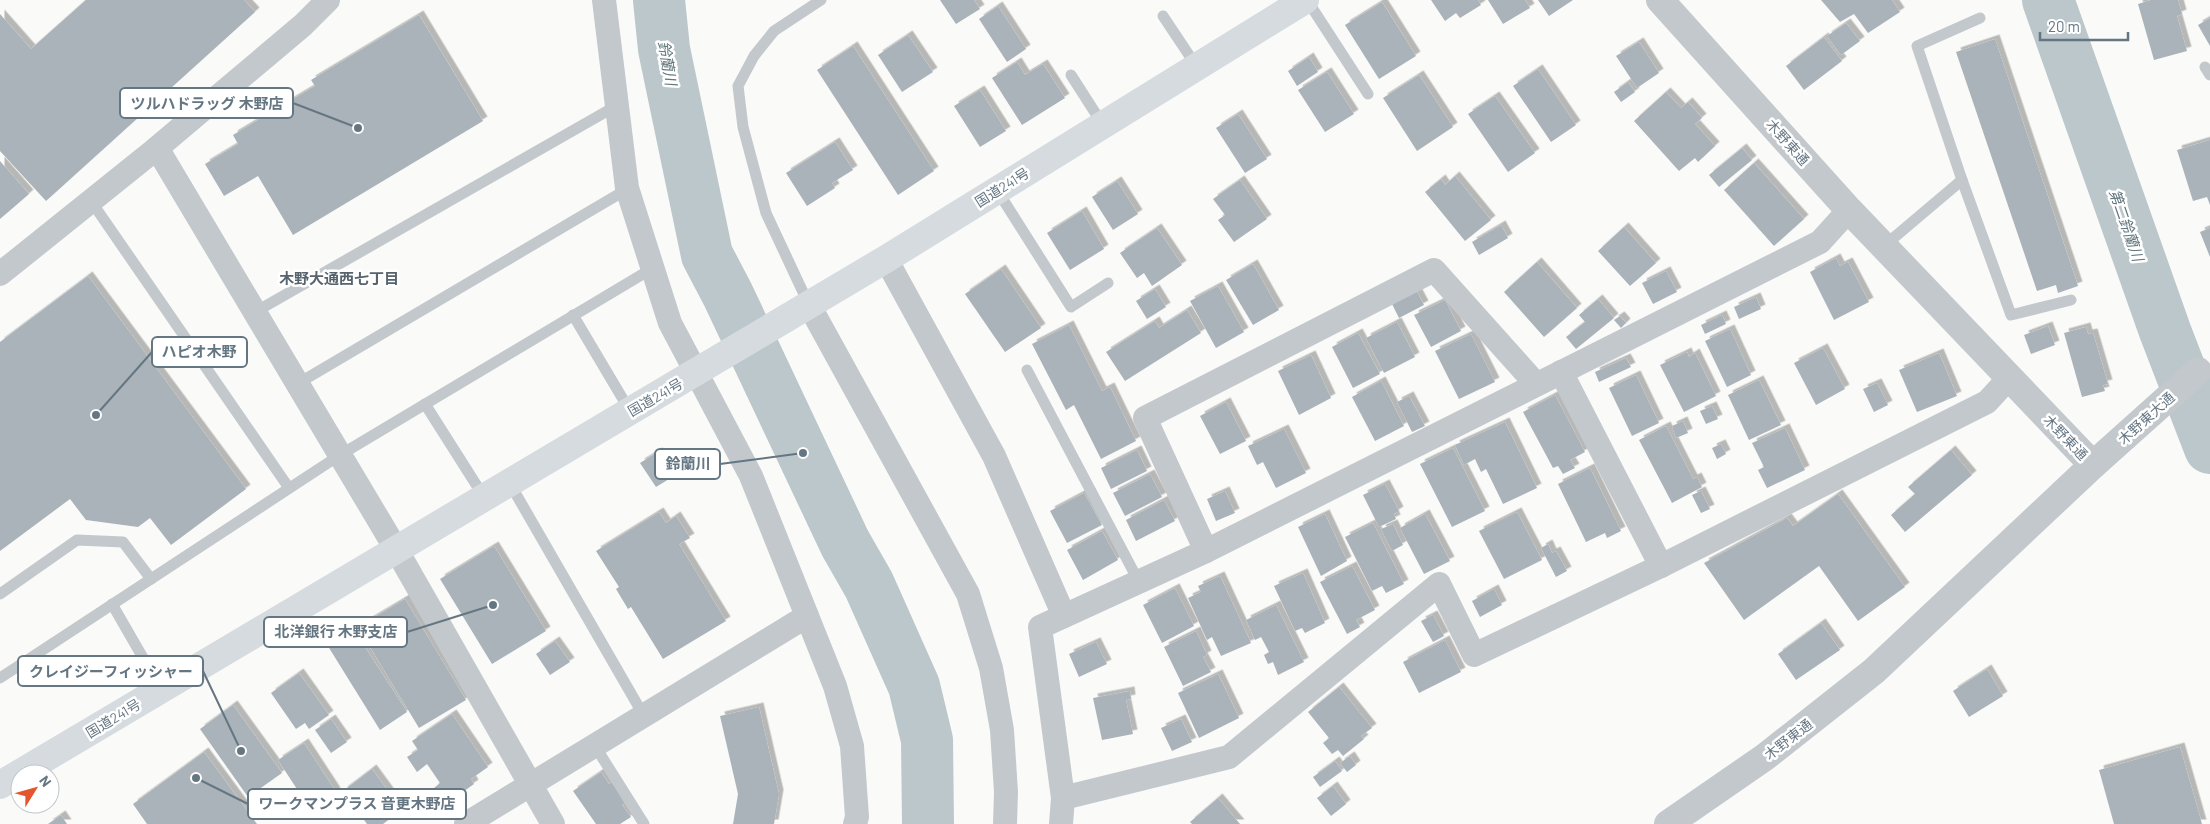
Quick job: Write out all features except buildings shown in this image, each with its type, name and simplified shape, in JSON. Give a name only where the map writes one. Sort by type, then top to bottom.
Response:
[{"type":"highway","name":"国道241号","points":[[0,785],[886,259],[1306,0]]},
{"type":"street","points":[[0,274],[157,148],[303,25],[328,0]]},
{"type":"street","points":[[604,0],[627,188],[670,323],[707,366],[835,686],[852,746],[857,817],[855,824]]},
{"type":"street","name":"木野東通","points":[[1660,0],[1849,210],[2093,465],[1874,671],[1765,757],[1668,824]]},
{"type":"street","points":[[157,148],[396,549],[553,824]]},
{"type":"street","points":[[1061,824],[1063,798],[1040,627],[1206,551],[1820,242],[1849,210]]},
{"type":"street","points":[[886,259],[994,456],[1064,616]]},
{"type":"street","points":[[1206,551],[1145,418],[1425,274],[1434,270],[1536,384]]},
{"type":"street","points":[[800,310],[968,594],[991,668],[1002,730],[1006,792],[1005,824]]},
{"type":"street","name":"木野東大通","points":[[2093,465],[2204,365]]},
{"type":"street","points":[[1561,372],[1661,566]]},
{"type":"street","points":[[1063,798],[1229,757],[1439,584],[1474,655],[1661,566],[1987,402],[2009,378]]},
{"type":"street","points":[[473,822],[530,785],[807,616]]},
{"type":"lane","points":[[800,310],[766,213],[743,127],[738,86],[754,56],[774,31],[821,0]]},
{"type":"lane","points":[[1306,0],[1368,94]]},
{"type":"lane","points":[[1163,16],[1197,67]]},
{"type":"lane","points":[[1980,18],[1917,46],[1962,180],[2011,315],[2071,300]]},
{"type":"lane","points":[[1071,75],[1103,125]]},
{"type":"lane","points":[[255,312],[616,106]]},
{"type":"lane","points":[[1884,246],[1962,180]]},
{"type":"lane","points":[[997,190],[1071,307],[1108,283]]},
{"type":"lane","points":[[297,384],[619,194]]},
{"type":"lane","points":[[91,201],[289,488]]},
{"type":"lane","points":[[0,678],[340,455],[653,268]]},
{"type":"lane","points":[[573,315],[630,411]]},
{"type":"lane","points":[[1027,370],[1139,582]]},
{"type":"lane","points":[[425,404],[484,497]]},
{"type":"lane","points":[[510,482],[644,716]]},
{"type":"lane","points":[[0,594],[77,540],[123,542],[151,579]]},
{"type":"lane","points":[[112,604],[161,689]]},
{"type":"lane","points":[[596,746],[644,824]]},
{"type":"waterway","name":"鈴蘭川","points":[[659,0],[664,49],[707,255],[728,295],[845,543],[869,585],[914,686],[927,740],[928,824]]},
{"type":"waterway","name":"第二鈴蘭川","points":[[2048,0],[2165,331],[2210,448]]},
{"type":"place","name":"ツルハドラッグ 木野店","points":[[358,128]]},
{"type":"place","name":"ハピオ木野","points":[[96,415]]},
{"type":"place","name":"鈴蘭川","points":[[803,453]]},
{"type":"place","name":"北洋銀行 木野支店","points":[[493,605]]},
{"type":"place","name":"クレイジーフィッシャー","points":[[241,751]]},
{"type":"place","name":"ワークマンプラス 音更木野店","points":[[196,778]]},
{"type":"district","name":"木野大通西七丁目","points":[[339,278]]}]
